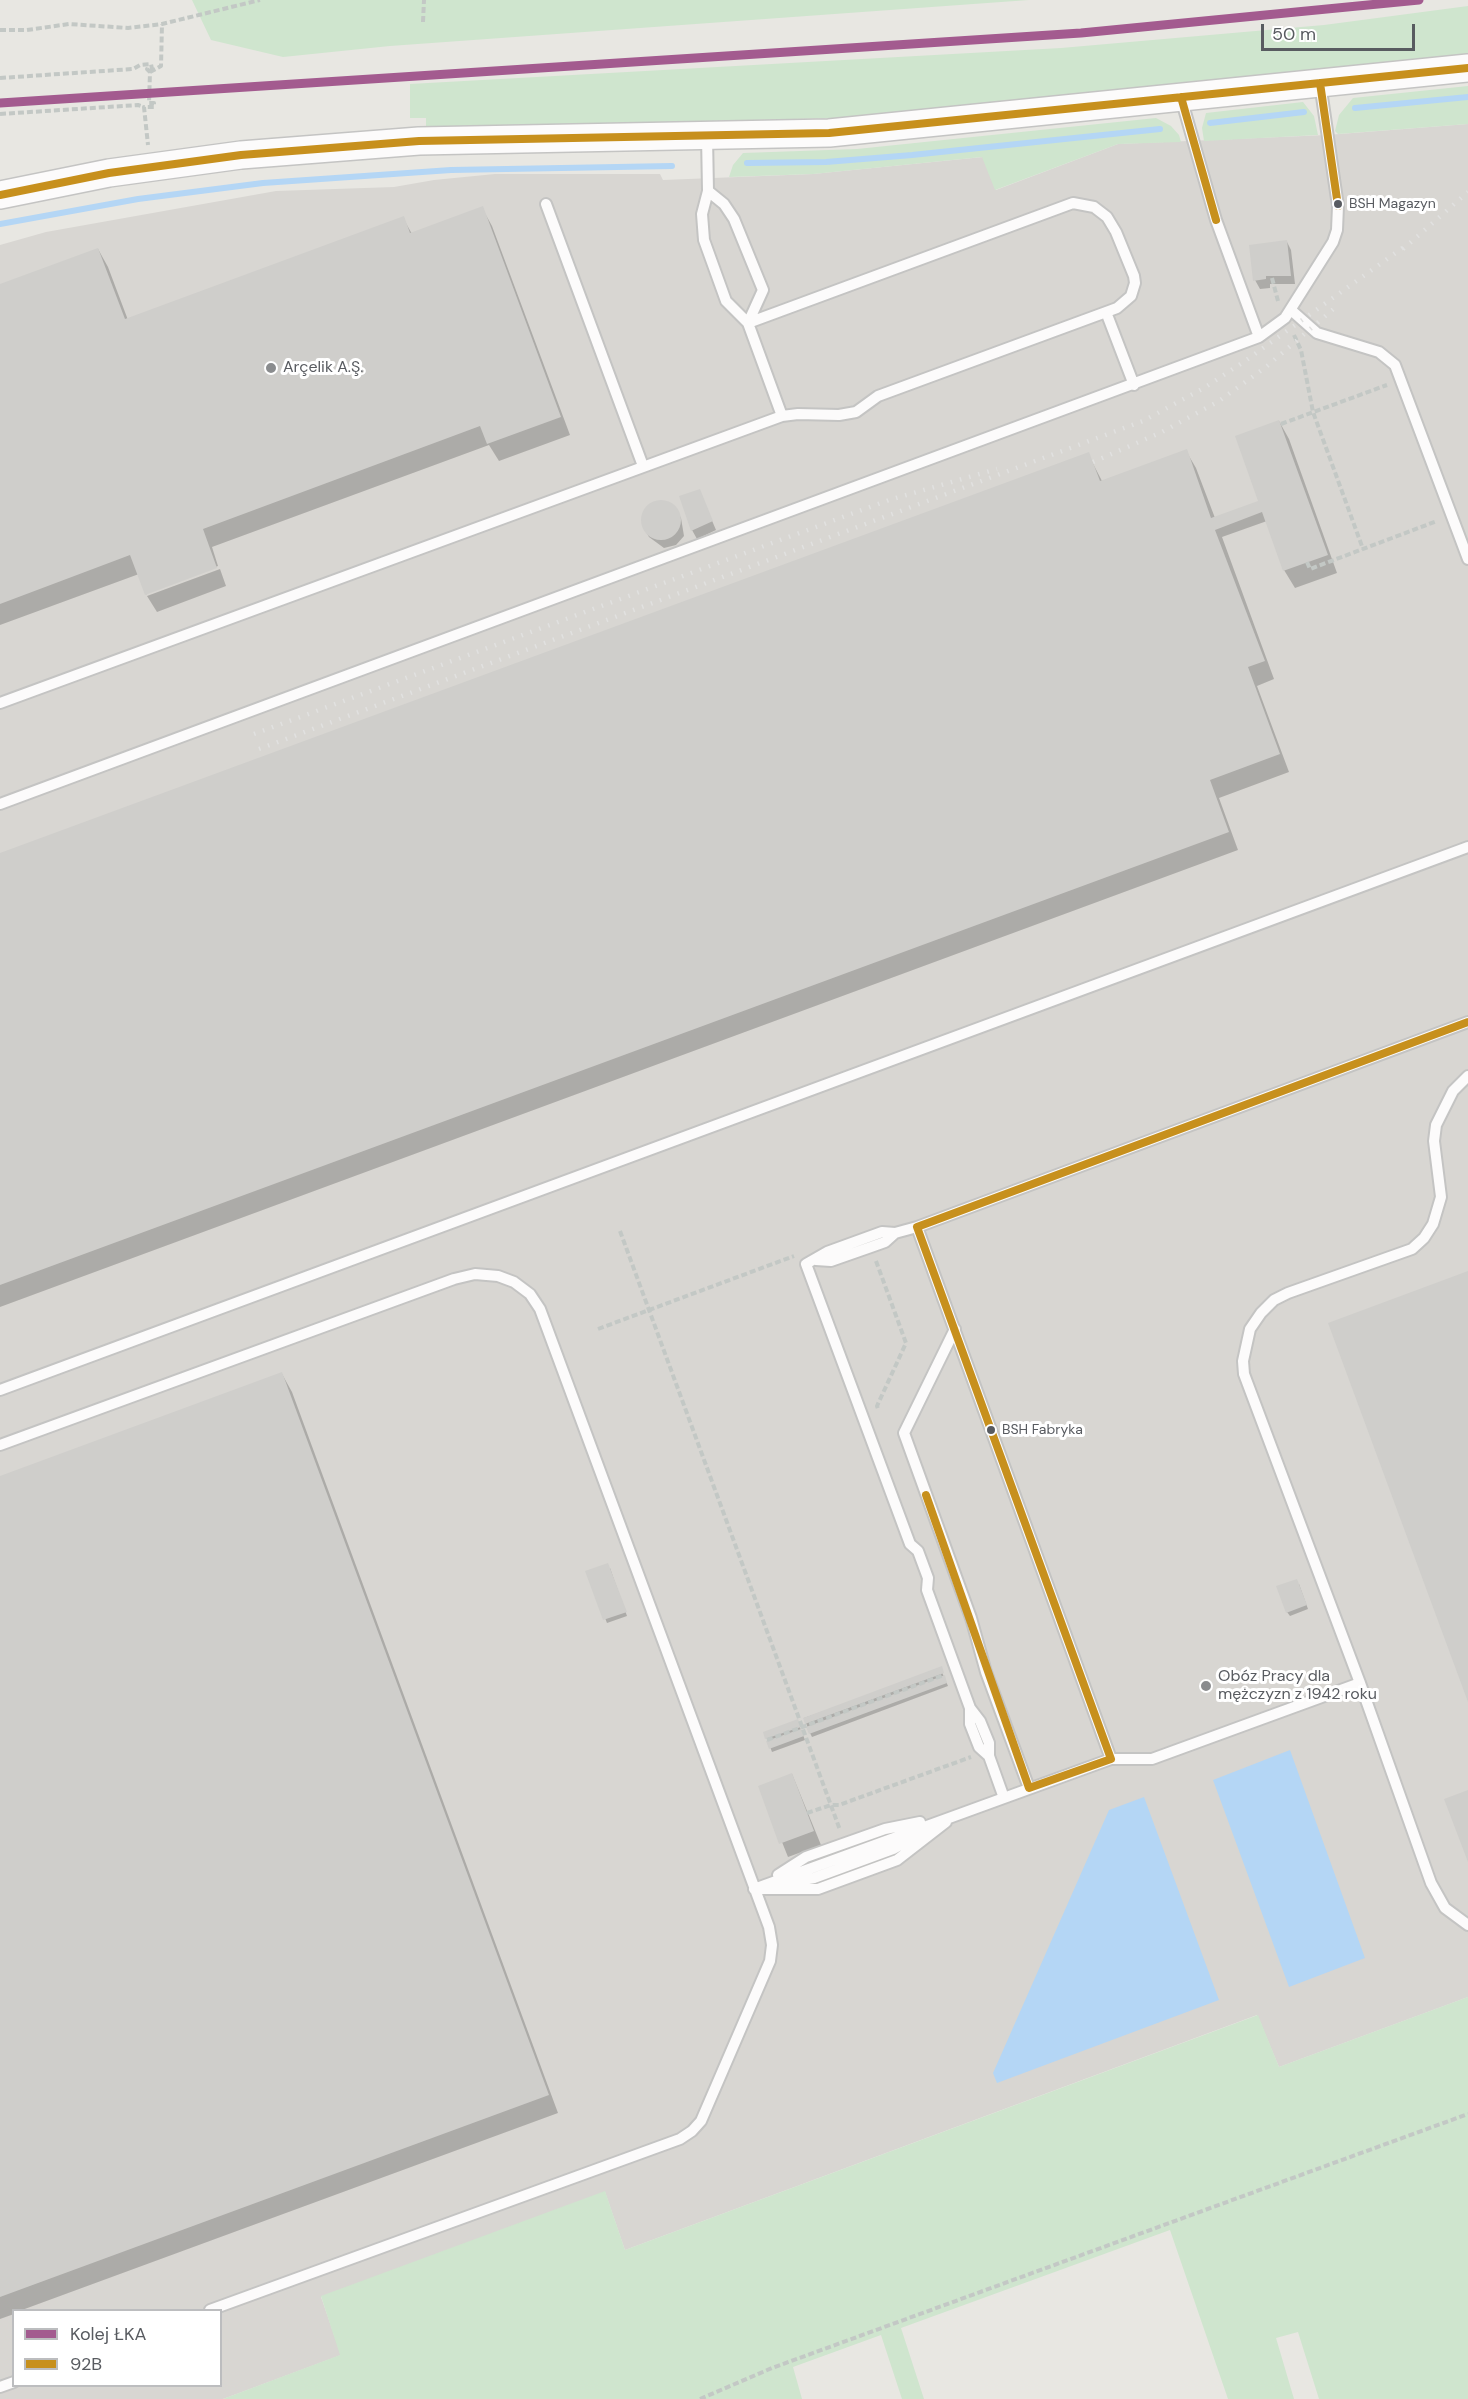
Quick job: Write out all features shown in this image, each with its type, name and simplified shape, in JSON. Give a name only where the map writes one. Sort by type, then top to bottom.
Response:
[{"type":"street","points":[[0,195],[109,173],[241,155],[418,141],[829,133],[1468,68]]},
{"type":"lane","points":[[0,804],[1259,337],[1288,314],[1337,230],[1338,206],[1320,83]]},
{"type":"lane","points":[[1181,97],[1216,220],[1259,337]]},
{"type":"lane","points":[[707,136],[708,191],[702,214],[704,240],[726,301],[748,323],[782,416]]},
{"type":"lane","points":[[708,191],[723,204],[734,219],[763,290],[748,323]]},
{"type":"lane","points":[[0,703],[782,416],[839,415],[856,412],[878,396],[1117,308],[1131,296],[1135,283],[1111,222],[1095,207],[1080,202],[748,323]]},
{"type":"lane","points":[[546,204],[643,466]]},
{"type":"lane","points":[[1106,312],[1134,385]]},
{"type":"lane","points":[[1288,314],[1317,333],[1379,352],[1388,358],[1402,379],[1468,559]]},
{"type":"lane","points":[[0,1390],[1468,848]]},
{"type":"lane","points":[[1004,1798],[988,1756],[979,1747],[970,1724],[970,1708],[927,1590],[928,1578],[918,1551],[910,1544],[806,1264],[827,1252],[882,1232],[895,1233],[917,1227],[1468,1022]]},
{"type":"lane","points":[[1468,1076],[1448,1098],[1436,1125],[1434,1141],[1441,1197],[1433,1224],[1424,1238],[1412,1249],[1274,1300],[1261,1312],[1250,1329],[1244,1353],[1244,1374],[1360,1683],[1437,1898],[1457,1919],[1468,1925]]},
{"type":"lane","points":[[917,1227],[1111,1758]]},
{"type":"lane","points":[[0,1445],[454,1279],[475,1274],[498,1276],[514,1282],[530,1294],[540,1309],[769,1927],[772,1945],[770,1961],[701,2121],[692,2131],[680,2139],[213,2309]]},
{"type":"lane","points":[[955,1329],[904,1433],[971,1617],[986,1672],[1029,1788]]},
{"type":"lane","points":[[754,1889],[1111,1758],[1152,1758],[1360,1683]]},
{"type":"lane","points":[[754,1889],[818,1889],[897,1860],[953,1816]]},
{"type":"lane","points":[[754,1889],[806,1857],[885,1829],[953,1816]]},
{"type":"path","points":[[0,30],[27,30],[69,24],[128,28],[162,24],[260,0]]},
{"type":"path","points":[[423,0],[423,22]]},
{"type":"path","points":[[150,72],[161,66],[162,24]]},
{"type":"path","points":[[0,78],[133,69],[140,65],[151,64],[152,69],[147,69],[150,72],[149,103],[154,103],[154,107],[138,105],[0,114]]},
{"type":"path","points":[[144,107],[149,155]]},
{"type":"path","points":[[1272,278],[1301,350],[1313,412],[1363,549]]},
{"type":"path","points":[[1281,424],[1402,379]]},
{"type":"path","points":[[1307,562],[1310,569],[1452,515]]},
{"type":"path","points":[[620,1231],[844,1844]]},
{"type":"path","points":[[767,1740],[956,1670]]},
{"type":"path","points":[[700,2399],[772,2368],[1468,2114]]},
{"type":"shaded area","points":[[1468,124],[1468,1997],[1279,2067],[1257,2015],[625,2250],[605,2192],[321,2297],[341,2355],[223,2399],[0,2399],[0,245],[46,232],[276,191],[394,187],[434,180],[495,174],[660,174],[663,180],[813,174],[983,157],[996,190],[1118,144],[1327,135]]},
{"type":"green space","points":[[192,0],[1029,0],[390,46],[283,57],[211,40]]},
{"type":"green space","points":[[1468,6],[1468,55],[835,118],[426,128],[426,118],[410,118],[410,84],[1061,48],[1324,25]]},
{"type":"green space","points":[[1468,86],[1468,124],[1338,134],[1335,131],[1339,115],[1353,98]]},
{"type":"green space","points":[[1303,102],[1314,116],[1318,135],[1204,141],[1202,128],[1206,113]]},
{"type":"green space","points":[[1156,118],[1171,126],[1179,135],[1181,142],[1118,144],[995,190],[982,157],[813,174],[729,177],[733,165],[743,153],[857,149]]},
{"type":"green space","points":[[1468,1997],[1468,2399],[1319,2399],[1298,2332],[1276,2338],[1294,2399],[1228,2399],[1170,2230],[901,2328],[924,2399],[902,2399],[881,2335],[793,2367],[802,2399],[223,2399],[340,2355],[321,2296],[605,2191],[625,2250],[1258,2015],[1279,2067]]},
{"type":"water","points":[[1290,1750],[1365,1958],[1289,1987],[1213,1780]]},
{"type":"water","points":[[1144,1797],[1219,2000],[997,2083],[993,2073],[1109,1810]]},
{"type":"building","name":"Arçelik A.Ş.","points":[[483,206],[561,417],[487,444],[480,426],[203,529],[217,568],[145,595],[130,555],[0,604],[0,284],[98,248],[125,319],[404,216],[410,233]]},
{"type":"building","points":[[1287,240],[1291,276],[1266,276],[1266,279],[1253,281],[1249,245]]},
{"type":"building","points":[[1279,420],[1328,555],[1283,571],[1262,512],[1215,530],[1265,661],[1248,667],[1280,754],[1210,780],[1229,832],[0,1285],[0,853],[1089,452],[1100,481],[1187,449],[1211,518],[1258,501],[1235,436]]},
{"type":"building","points":[[700,489],[713,521],[691,531],[679,496]]},
{"type":"building","points":[[661,500],[675,506],[681,520],[675,534],[661,540],[647,534],[641,520],[647,506]]},
{"type":"building","points":[[1468,1271],[1468,1702],[1328,1323]]},
{"type":"building","points":[[282,1372],[549,2095],[0,2297],[0,1476]]},
{"type":"building","points":[[608,1563],[627,1612],[603,1620],[585,1571]]},
{"type":"building","points":[[1297,1579],[1307,1605],[1286,1613],[1276,1586]]},
{"type":"building","points":[[942,1666],[944,1673],[805,1724],[803,1718]]},
{"type":"building","points":[[945,1675],[947,1683],[809,1734],[806,1727]]},
{"type":"building","points":[[798,1719],[801,1727],[765,1739],[763,1732]]},
{"type":"building","points":[[801,1729],[804,1736],[769,1749],[766,1741]]},
{"type":"building","points":[[792,1773],[814,1831],[779,1844],[758,1786]]},
{"type":"building","points":[[1468,1790],[1468,1862],[1444,1799]]},
{"type":"waterway","points":[[1355,108],[1468,97]]},
{"type":"waterway","points":[[1210,123],[1304,112]]},
{"type":"waterway","points":[[747,163],[826,162],[912,155],[1160,129]]},
{"type":"waterway","points":[[0,224],[138,199],[263,183],[451,170],[672,166]]},
{"type":"railway","points":[[1403,249],[1468,192]]},
{"type":"railway","points":[[259,749],[1143,421],[1204,388],[1245,361],[1408,244]]},
{"type":"railway","points":[[1093,462],[1162,432],[1219,401],[1266,367],[1337,306]]},
{"type":"railway","points":[[254,734],[889,500],[997,469]]},
{"type":"rail line","name":"ŁKA","points":[[0,103],[1081,33],[1419,0]]},
{"type":"transit line","name":"92B","points":[[0,195],[109,173],[241,155],[419,141],[829,133],[1468,68]]},
{"type":"transit line","name":"92B","points":[[1320,83],[1338,206]]},
{"type":"transit line","name":"92B","points":[[1181,97],[1216,220]]},
{"type":"transit line","name":"92B","points":[[1029,1788],[1111,1759],[917,1227],[1468,1022]]},
{"type":"transit line","name":"92B","points":[[926,1495],[1029,1788]]},
{"type":"place","name":"BSH Magazyn","points":[[1338,204]]},
{"type":"place","name":"Arçelik A.Ş.","points":[[271,368]]},
{"type":"place","name":"BSH Fabryka","points":[[991,1430]]},
{"type":"place","name":"Obóz Pracy dla mężczyzn z 1942 roku","points":[[1206,1686]]}]
